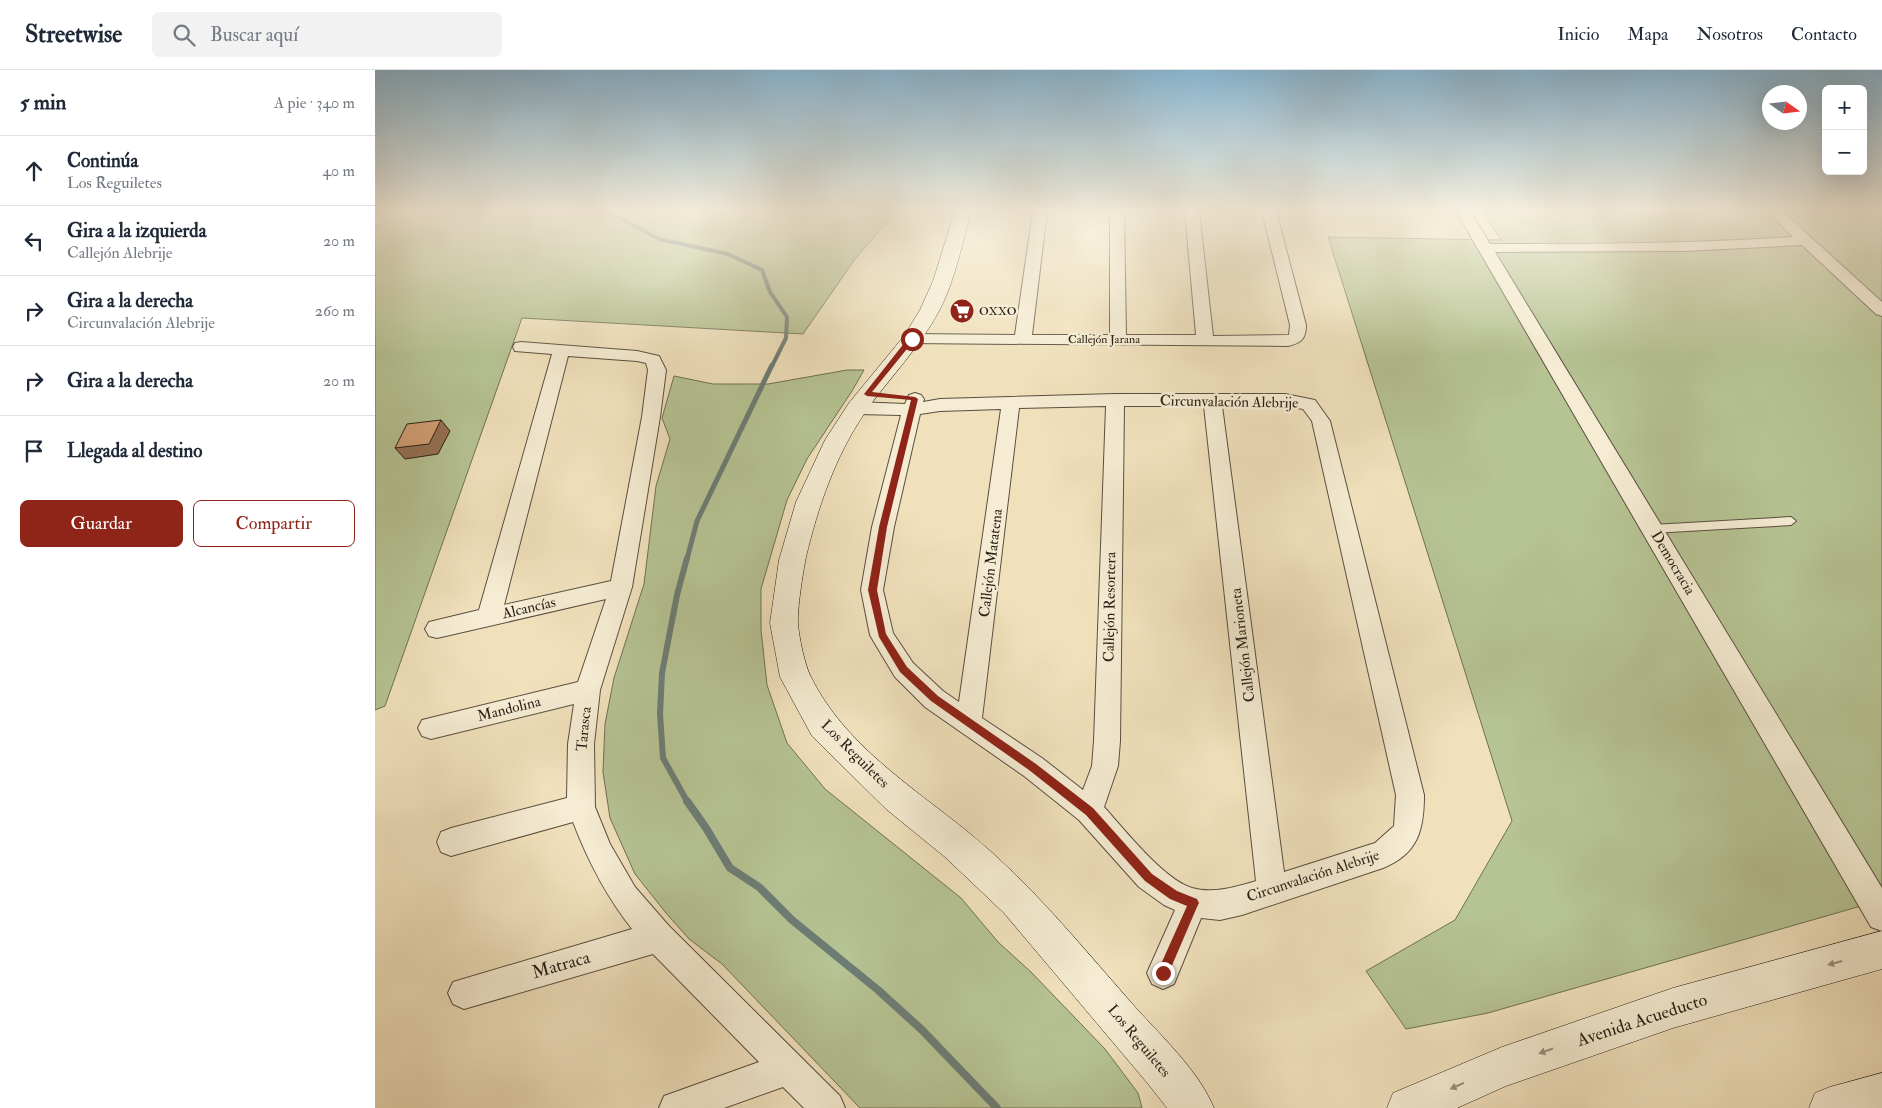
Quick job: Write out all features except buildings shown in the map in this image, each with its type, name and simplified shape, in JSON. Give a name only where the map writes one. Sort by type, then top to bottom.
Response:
[{"type":"street","name":"Los Reguiletes","points":[[948,259],[930,310],[912,339],[862,401],[833,445],[809,502],[792,560],[784,623],[795,677],[823,726],[860,764],[957,844],[1017,900],[1165,1070],[1193,1108]]},
{"type":"street","points":[[1023,339],[1034,259]]},
{"type":"street","points":[[1117,259],[1118,339]]},
{"type":"street","points":[[1197,259],[1205,340]]},
{"type":"street","name":"Callejón Jarana","points":[[912,339],[1118,339],[1277,342],[1296,338],[1298,325],[1281,259]]},
{"type":"street","name":"Democracia","points":[[1492,259],[1882,916]]},
{"type":"street","points":[[1826,259],[1882,311]]},
{"type":"street","name":"Tarasca","points":[[521,347],[637,356],[653,360],[657,370],[651,418],[621,587],[588,690],[581,744],[581,807],[599,853],[625,897],[658,937],[829,1108]]},
{"type":"street","points":[[489,617],[561,351]]},
{"type":"street","name":"Callejón Resortera","points":[[1089,812],[1105,766],[1107,741],[1115,400]]},
{"type":"street","name":"Circunvalación Alebrije","points":[[1212,400],[1298,401],[1309,404],[1321,421],[1410,795],[1410,824],[1399,843],[1383,854],[1242,900],[1221,905],[1193,903],[1174,895],[1149,878],[1089,812],[1033,767],[934,698],[903,670],[882,635],[873,590],[883,527],[913,404],[1212,400]]},
{"type":"street","name":"Callejón Marioneta","points":[[1212,400],[1272,890]]},
{"type":"street","points":[[862,401],[913,404]]},
{"type":"street","name":"Callejón Matatena","points":[[969,723],[1011,402]]},
{"type":"street","name":"Alcancías","points":[[437,629],[621,587]]},
{"type":"street","name":"Mandolina","points":[[431,728],[588,690]]},
{"type":"street","points":[[451,842],[581,807]]},
{"type":"street","points":[[1163,973],[1193,903]]},
{"type":"street","name":"Matraca","points":[[464,993],[658,937]]},
{"type":"street","name":"Avenida Acueducto","points":[[1408,1108],[1502,1067],[1673,1008],[1882,950]]},
{"type":"street","points":[[676,1108],[789,1068]]},
{"type":"street","points":[[1830,1108],[1882,1094]]},
{"type":"lane","points":[[1652,530],[1791,521]]},
{"type":"green space","points":[[375,259],[855,259],[803,334],[522,318],[385,706],[375,710]]},
{"type":"green space","points":[[1335,259],[1882,259],[1882,900],[1488,1013],[1406,1029],[1366,971],[1455,920],[1512,821]]},
{"type":"green space","points":[[847,370],[864,370],[807,459],[787,500],[761,589],[761,630],[767,685],[787,743],[825,789],[961,898],[998,942],[1031,972],[1105,1049],[1138,1093],[1142,1108],[860,1108],[722,964],[689,939],[666,913],[635,874],[610,818],[603,772],[605,724],[614,678],[644,584],[656,486],[670,439],[662,418],[674,376],[713,384],[768,384]]},
{"type":"waterway","points":[[740,259],[762,270],[770,292],[787,317],[786,338],[772,366]]},
{"type":"waterway","points":[[687,559],[697,521],[772,365]]},
{"type":"waterway","points":[[687,558],[677,595],[662,673],[660,714],[663,758],[688,803]]},
{"type":"waterway","points":[[687,801],[730,868],[759,887],[792,920],[878,990],[922,1030],[997,1108]]},
{"type":"place","name":"OXXO","points":[[962,311]]},
{"type":"route","points":[[912,339],[867,394],[915,399],[883,527],[873,590],[882,635],[903,670],[934,698],[1033,767],[1089,812],[1149,878],[1174,895],[1193,903],[1163,973]]}]
